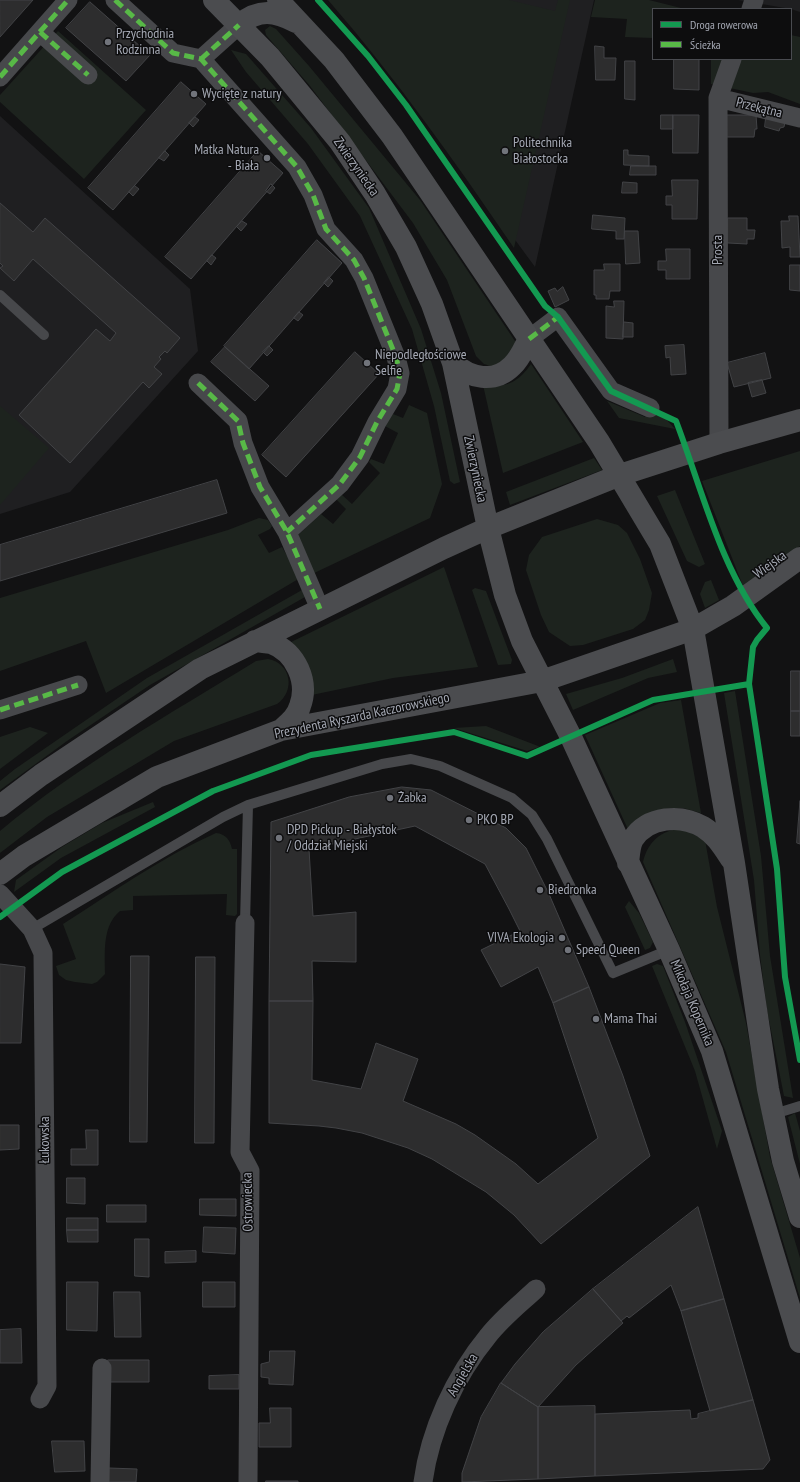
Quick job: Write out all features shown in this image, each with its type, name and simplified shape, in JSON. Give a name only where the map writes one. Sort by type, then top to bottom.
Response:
[{"type":"main road","name":"Zwierzyniecka","points":[[214,0],[239,25],[308,101],[340,142],[376,194],[406,247],[432,304],[453,363],[488,528],[505,595],[522,641],[542,681]]},
{"type":"main road","points":[[278,0],[334,60],[392,136],[620,475],[660,544],[693,629],[734,863],[768,1089],[783,1161],[800,1217]]},
{"type":"main road","points":[[239,25],[249,17],[266,12],[282,15],[304,27]]},
{"type":"main road","points":[[453,363],[463,372],[476,377],[489,377],[496,375],[513,366],[529,339]]},
{"type":"main road","points":[[0,806],[41,775],[200,669],[320,609],[488,528],[620,475],[719,443],[800,420]]},
{"type":"main road","name":"Wiejska","points":[[542,681],[693,629],[737,603],[800,558]]},
{"type":"main road","points":[[255,641],[271,644],[284,651],[295,662],[302,676],[304,691],[300,707],[293,720],[281,730]]},
{"type":"main road","name":"Prezydenta Ryszarda Kaczorowskiego","points":[[0,874],[24,856],[157,776],[281,730],[542,681]]},
{"type":"main road","name":"Mikołaja Kopernika","points":[[542,681],[571,737],[669,950],[712,1051],[800,1342]]},
{"type":"main road","points":[[628,863],[633,840],[648,826],[667,819],[684,819],[703,827],[720,841],[734,863]]},
{"type":"street","points":[[0,77],[68,0]]},
{"type":"street","points":[[115,0],[173,53],[201,59],[297,167],[313,196],[326,229],[354,260],[364,278],[396,357],[400,373],[394,396],[377,422],[360,457],[340,484],[287,532]]},
{"type":"street","points":[[201,59],[239,25]]},
{"type":"street","points":[[40,32],[88,75]]},
{"type":"street","name":"Prosta","points":[[719,443],[718,98],[732,60]]},
{"type":"street","name":"Przekątna","points":[[718,98],[800,118]]},
{"type":"street","points":[[529,339],[558,317],[611,391],[650,408]]},
{"type":"street","points":[[198,383],[238,421],[243,443],[260,487],[287,532],[320,609]]},
{"type":"street","points":[[0,710],[78,685]]},
{"type":"street","name":"Łukowska","points":[[0,894],[32,929],[43,952],[47,1386],[40,1399]]},
{"type":"street","name":"Ostrowiecka","points":[[245,923],[240,1152],[250,1170],[248,1482]]},
{"type":"street","name":"Angielska","points":[[423,1482],[426,1463],[438,1426],[457,1382],[475,1354],[500,1323],[536,1289]]},
{"type":"street","points":[[100,1482],[102,1368]]},
{"type":"lane","points":[[0,295],[44,335]]},
{"type":"lane","points":[[32,929],[223,817],[248,805],[382,764],[411,759],[440,766],[512,798],[532,815],[548,838],[613,974],[669,950]]},
{"type":"lane","points":[[245,923],[248,805]]},
{"type":"lane","points":[[774,1114],[800,1106]]},
{"type":"shaded area","name":"Politechnika Białostocka","points":[[328,0],[509,0],[555,11],[558,0],[570,0],[514,248],[425,121],[378,60]]},
{"type":"shaded area","name":"Politechnika Białostocka","points":[[331,0],[594,0],[535,267],[364,34]]},
{"type":"shaded area","points":[[595,0],[649,0],[681,8],[652,8],[652,38],[625,37],[627,19],[591,17]]},
{"type":"shaded area","points":[[738,0],[800,0],[800,12],[792,8]]},
{"type":"shaded area","points":[[270,26],[276,29],[309,66],[420,200],[517,344],[516,352],[494,367],[484,364],[476,356],[447,280],[413,223],[310,86],[266,35],[265,30]]},
{"type":"shaded area","points":[[58,31],[146,110],[84,179],[0,102],[0,95]]},
{"type":"shaded area","points":[[792,35],[800,37],[800,104],[768,92],[753,93],[711,84],[711,60],[792,60]]},
{"type":"shaded area","points":[[231,50],[246,54],[311,128],[369,208],[421,329],[441,393],[460,482],[454,484],[450,481],[434,406],[412,329],[360,216],[308,144],[246,72]]},
{"type":"shaded area","points":[[0,116],[190,289],[198,351],[70,492],[0,514]]},
{"type":"shaded area","points":[[531,364],[583,442],[503,473],[483,385],[498,386],[511,383],[521,376]]},
{"type":"shaded area","points":[[607,401],[645,417],[648,412],[666,419],[675,429],[619,418]]},
{"type":"shaded area","points":[[409,405],[427,413],[442,484],[430,518],[310,575],[297,541],[299,534],[321,514],[333,524],[346,509],[336,499],[341,494],[352,504],[380,473],[369,462],[371,459],[384,464],[398,433],[383,425],[393,414],[403,418]]},
{"type":"shaded area","points":[[0,406],[49,448],[0,505]]},
{"type":"shaded area","points":[[800,451],[800,546],[743,586],[702,481]]},
{"type":"shaded area","points":[[594,458],[602,470],[510,505],[506,492]]},
{"type":"shaded area","points":[[675,490],[705,564],[699,567],[687,561],[657,496]]},
{"type":"shaded area","points":[[259,518],[268,520],[272,526],[270,529],[258,535],[269,553],[282,547],[300,578],[106,693],[86,641],[0,671],[0,598],[228,530]]},
{"type":"shaded area","points":[[597,519],[618,525],[627,533],[640,559],[652,593],[649,610],[645,620],[633,629],[583,645],[570,646],[549,632],[541,615],[526,570],[529,555],[542,537]]},
{"type":"shaded area","points":[[444,567],[478,667],[393,678],[307,696],[285,645]]},
{"type":"shaded area","points":[[711,580],[719,600],[705,608],[700,594],[705,582]]},
{"type":"shaded area","points":[[475,588],[486,591],[512,660],[511,664],[498,665],[472,590]]},
{"type":"shaded area","points":[[302,590],[305,597],[150,685],[67,741],[0,790],[0,781],[15,769],[147,678]]},
{"type":"shaded area","points":[[268,659],[282,666],[288,678],[289,685],[287,692],[277,704],[174,741],[47,817],[0,853],[0,831],[61,784],[125,741],[256,661]]},
{"type":"shaded area","points":[[673,659],[677,672],[648,678],[573,710],[566,694],[622,678]]},
{"type":"shaded area","points":[[735,691],[761,856],[770,956],[793,1098],[784,1096],[767,1010],[760,955],[754,880],[724,693]]},
{"type":"shaded area","points":[[681,700],[701,813],[683,808],[663,809],[631,836],[585,735],[660,703]]},
{"type":"shaded area","points":[[486,726],[539,747],[527,751],[454,728]]},
{"type":"shaded area","points":[[30,727],[48,733],[0,769],[0,737]]},
{"type":"shaded area","points":[[153,802],[155,807],[61,858],[14,892],[16,880],[62,847],[102,823]]},
{"type":"shaded area","points":[[681,828],[705,840],[717,907],[746,1023],[770,1157],[800,1258],[800,1298],[726,1052],[643,862],[648,848],[656,838],[674,829]]},
{"type":"shaded area","points":[[216,833],[227,838],[232,849],[237,849],[237,914],[235,916],[226,915],[227,894],[133,896],[133,910],[120,911],[114,917],[107,932],[105,948],[105,974],[97,982],[92,984],[66,980],[59,975],[56,966],[76,959],[63,924],[157,864],[196,842]]},
{"type":"shaded area","points":[[629,901],[639,913],[653,942],[650,948],[645,950],[625,907]]},
{"type":"shaded area","points":[[657,964],[663,966],[685,1022],[722,1131],[717,1149],[695,1071],[652,966]]},
{"type":"shaded area","points":[[795,1113],[800,1131],[800,1164],[788,1117]]},
{"type":"building","points":[[0,0],[33,0],[0,37]]},
{"type":"building","name":"Przychodnia Rodzinna","points":[[90,2],[150,55],[126,81],[66,28]]},
{"type":"building","points":[[595,46],[604,47],[604,58],[616,58],[615,80],[596,80]]},
{"type":"building","points":[[674,60],[699,60],[699,90],[674,89]]},
{"type":"building","points":[[625,61],[635,61],[635,100],[625,99]]},
{"type":"building","points":[[181,82],[206,104],[113,210],[88,188]]},
{"type":"building","points":[[661,115],[673,115],[673,129],[661,129]]},
{"type":"building","points":[[673,115],[699,115],[698,153],[673,153]]},
{"type":"building","points":[[727,115],[756,115],[757,129],[755,129],[754,137],[727,137]]},
{"type":"building","points":[[195,117],[199,120],[193,127],[189,123]]},
{"type":"building","points":[[766,118],[785,122],[784,127],[780,128],[779,131],[765,127]]},
{"type":"building","points":[[624,150],[628,150],[628,155],[649,156],[649,166],[624,165]]},
{"type":"building","points":[[165,151],[169,155],[164,161],[159,158]]},
{"type":"building","points":[[258,151],[283,173],[191,279],[165,257]]},
{"type":"building","points":[[631,166],[656,166],[656,175],[630,175]]},
{"type":"building","points":[[672,180],[698,180],[697,219],[672,219],[672,205],[666,205],[666,196],[672,196]]},
{"type":"building","points":[[623,182],[637,183],[637,193],[622,193]]},
{"type":"building","points":[[271,184],[275,188],[270,194],[266,191]]},
{"type":"building","points":[[135,186],[139,189],[133,196],[129,192]]},
{"type":"building","points":[[0,203],[33,232],[45,218],[180,338],[167,353],[165,351],[159,357],[161,359],[154,367],[162,374],[149,388],[143,382],[70,463],[19,415],[96,329],[110,341],[116,333],[33,259],[14,281],[0,268],[3,266],[0,263]]},
{"type":"building","points":[[593,215],[625,218],[624,239],[616,239],[616,231],[592,229]]},
{"type":"building","points":[[789,216],[798,216],[800,257],[790,257],[790,247],[782,248],[781,221],[789,221]]},
{"type":"building","points":[[728,218],[747,218],[747,230],[755,230],[754,239],[747,239],[747,244],[728,243]]},
{"type":"building","points":[[242,221],[247,224],[241,231],[237,227]]},
{"type":"building","points":[[625,231],[638,231],[640,263],[626,264]]},
{"type":"building","points":[[317,240],[342,263],[249,369],[224,346]]},
{"type":"building","points":[[666,249],[690,249],[690,279],[666,279],[666,270],[658,270],[658,261],[666,261]]},
{"type":"building","points":[[212,255],[216,258],[211,265],[207,261]]},
{"type":"building","points":[[604,264],[620,264],[620,291],[610,291],[609,299],[596,299],[596,295],[594,295],[594,270],[604,270]]},
{"type":"building","points":[[790,265],[800,265],[800,291],[790,290]]},
{"type":"building","points":[[329,277],[333,281],[328,287],[324,283]]},
{"type":"building","points":[[563,287],[569,300],[555,307],[548,291],[555,288],[557,291]]},
{"type":"building","points":[[614,301],[624,301],[623,339],[606,338],[606,306],[614,307]]},
{"type":"building","points":[[299,312],[303,315],[298,321],[294,318]]},
{"type":"building","points":[[624,322],[633,323],[633,337],[623,337]]},
{"type":"building","points":[[684,345],[686,374],[671,375],[670,357],[666,358],[665,346]]},
{"type":"building","points":[[269,346],[273,350],[267,356],[263,352]]},
{"type":"building","points":[[225,347],[269,386],[255,401],[211,362]]},
{"type":"building","points":[[355,352],[379,374],[286,477],[262,455]]},
{"type":"building","points":[[765,353],[771,378],[734,387],[727,363]]},
{"type":"building","points":[[762,380],[766,393],[752,397],[748,383]]},
{"type":"building","points":[[217,480],[227,513],[0,581],[0,545]]},
{"type":"building","points":[[791,671],[800,671],[800,711],[791,711]]},
{"type":"building","points":[[791,711],[800,711],[800,736],[791,736]]},
{"type":"building","points":[[402,787],[431,790],[506,828],[526,848],[549,894],[589,987],[553,1003],[538,967],[501,987],[481,950],[520,931],[485,864],[415,826],[309,849],[313,916],[356,912],[356,962],[312,961],[313,1001],[269,1001],[271,822],[349,797]]},
{"type":"building","points":[[800,801],[800,844],[797,843]]},
{"type":"building","points":[[131,956],[149,956],[147,1142],[130,1142]]},
{"type":"building","points":[[196,957],[215,957],[214,1143],[195,1143]]},
{"type":"building","points":[[0,964],[25,967],[21,1043],[0,1043]]},
{"type":"building","points":[[589,987],[623,1076],[650,1156],[541,1244],[514,1215],[486,1192],[432,1159],[408,1148],[362,1133],[336,1128],[269,1123],[269,1001],[313,1001],[312,1080],[361,1089],[376,1043],[418,1059],[403,1101],[456,1124],[475,1135],[516,1164],[538,1184],[598,1138],[553,1003]]},
{"type":"building","points":[[0,1125],[19,1125],[19,1149],[0,1150]]},
{"type":"building","points":[[86,1130],[98,1130],[98,1165],[71,1165],[71,1149],[86,1149]]},
{"type":"building","points":[[67,1178],[85,1178],[85,1204],[67,1203]]},
{"type":"building","points":[[200,1199],[236,1199],[236,1216],[200,1215]]},
{"type":"building","points":[[107,1205],[146,1205],[146,1222],[107,1222]]},
{"type":"building","points":[[698,1207],[724,1299],[681,1311],[671,1285],[629,1318],[627,1316],[621,1321],[593,1289]]},
{"type":"building","points":[[67,1218],[98,1218],[98,1230],[67,1230]]},
{"type":"building","points":[[204,1227],[236,1228],[235,1254],[203,1252]]},
{"type":"building","points":[[67,1230],[98,1230],[98,1242],[68,1242]]},
{"type":"building","points":[[135,1239],[149,1239],[149,1277],[135,1276]]},
{"type":"building","points":[[196,1251],[196,1262],[165,1263],[165,1252]]},
{"type":"building","points":[[67,1282],[98,1282],[97,1331],[67,1330]]},
{"type":"building","points":[[203,1282],[235,1282],[235,1307],[203,1307]]},
{"type":"building","points":[[593,1289],[623,1323],[576,1365],[538,1407],[501,1383],[515,1364],[543,1332]]},
{"type":"building","points":[[114,1292],[140,1292],[141,1337],[115,1337]]},
{"type":"building","points":[[724,1299],[753,1400],[710,1411],[681,1311]]},
{"type":"building","points":[[21,1329],[22,1363],[0,1363],[0,1330]]},
{"type":"building","points":[[270,1351],[295,1351],[293,1385],[269,1384],[269,1378],[261,1377],[261,1364],[269,1362]]},
{"type":"building","points":[[108,1360],[149,1360],[149,1382],[108,1382]]},
{"type":"building","points":[[239,1375],[239,1389],[209,1389],[209,1376]]},
{"type":"building","points":[[501,1383],[538,1407],[538,1479],[462,1482],[462,1473],[481,1417]]},
{"type":"building","points":[[753,1400],[770,1460],[763,1469],[595,1476],[595,1414],[690,1410],[691,1419],[698,1418],[698,1414]]},
{"type":"building","points":[[595,1406],[595,1476],[538,1479],[538,1407]]},
{"type":"building","points":[[270,1408],[291,1408],[291,1447],[259,1447],[259,1423],[270,1423]]},
{"type":"building","points":[[52,1441],[84,1441],[85,1471],[55,1472]]},
{"type":"building","points":[[109,1468],[137,1469],[136,1482],[108,1482]]},
{"type":"building","points":[[298,1481],[298,1482],[266,1482]]},
{"type":"marked path","points":[[0,77],[68,0]]},
{"type":"marked path","points":[[115,0],[173,53],[201,59],[297,167],[313,195],[326,229],[354,260],[364,278],[396,357],[400,373],[397,389],[377,422],[360,457],[340,484],[287,532]]},
{"type":"marked path","points":[[201,59],[239,25]]},
{"type":"marked path","points":[[40,32],[88,75]]},
{"type":"marked path","points":[[529,339],[558,317],[560,320]]},
{"type":"marked path","points":[[198,383],[238,421],[243,443],[260,487],[287,532],[320,609]]},
{"type":"marked path","points":[[0,710],[78,685]]},
{"type":"cycle path","points":[[318,0],[368,56],[406,105],[545,306],[558,317],[611,391],[676,421],[714,529],[725,555],[751,606],[767,628],[753,647],[749,684],[777,869],[785,977],[800,1060]]},
{"type":"cycle path","points":[[0,917],[62,872],[213,791],[311,755],[454,732],[527,756],[653,700],[749,684]]},
{"type":"place","name":"Przychodnia Rodzinna","points":[[108,42]]},
{"type":"place","name":"Wycięte z natury","points":[[194,94]]},
{"type":"place","name":"Politechnika Białostocka","points":[[505,151]]},
{"type":"place","name":"Matka Natura - Biała","points":[[267,158]]},
{"type":"place","name":"Niepodległościowe Selfie","points":[[367,363]]},
{"type":"place","name":"Żabka","points":[[390,798]]},
{"type":"place","name":"PKO BP","points":[[469,820]]},
{"type":"place","name":"DPD Pickup - Białystok / Oddział Miejski","points":[[279,838]]},
{"type":"place","name":"Biedronka","points":[[540,890]]},
{"type":"place","name":"VIVA Ekologia","points":[[562,938]]},
{"type":"place","name":"Speed Queen","points":[[568,950]]},
{"type":"place","name":"Mama Thai","points":[[596,1019]]}]
